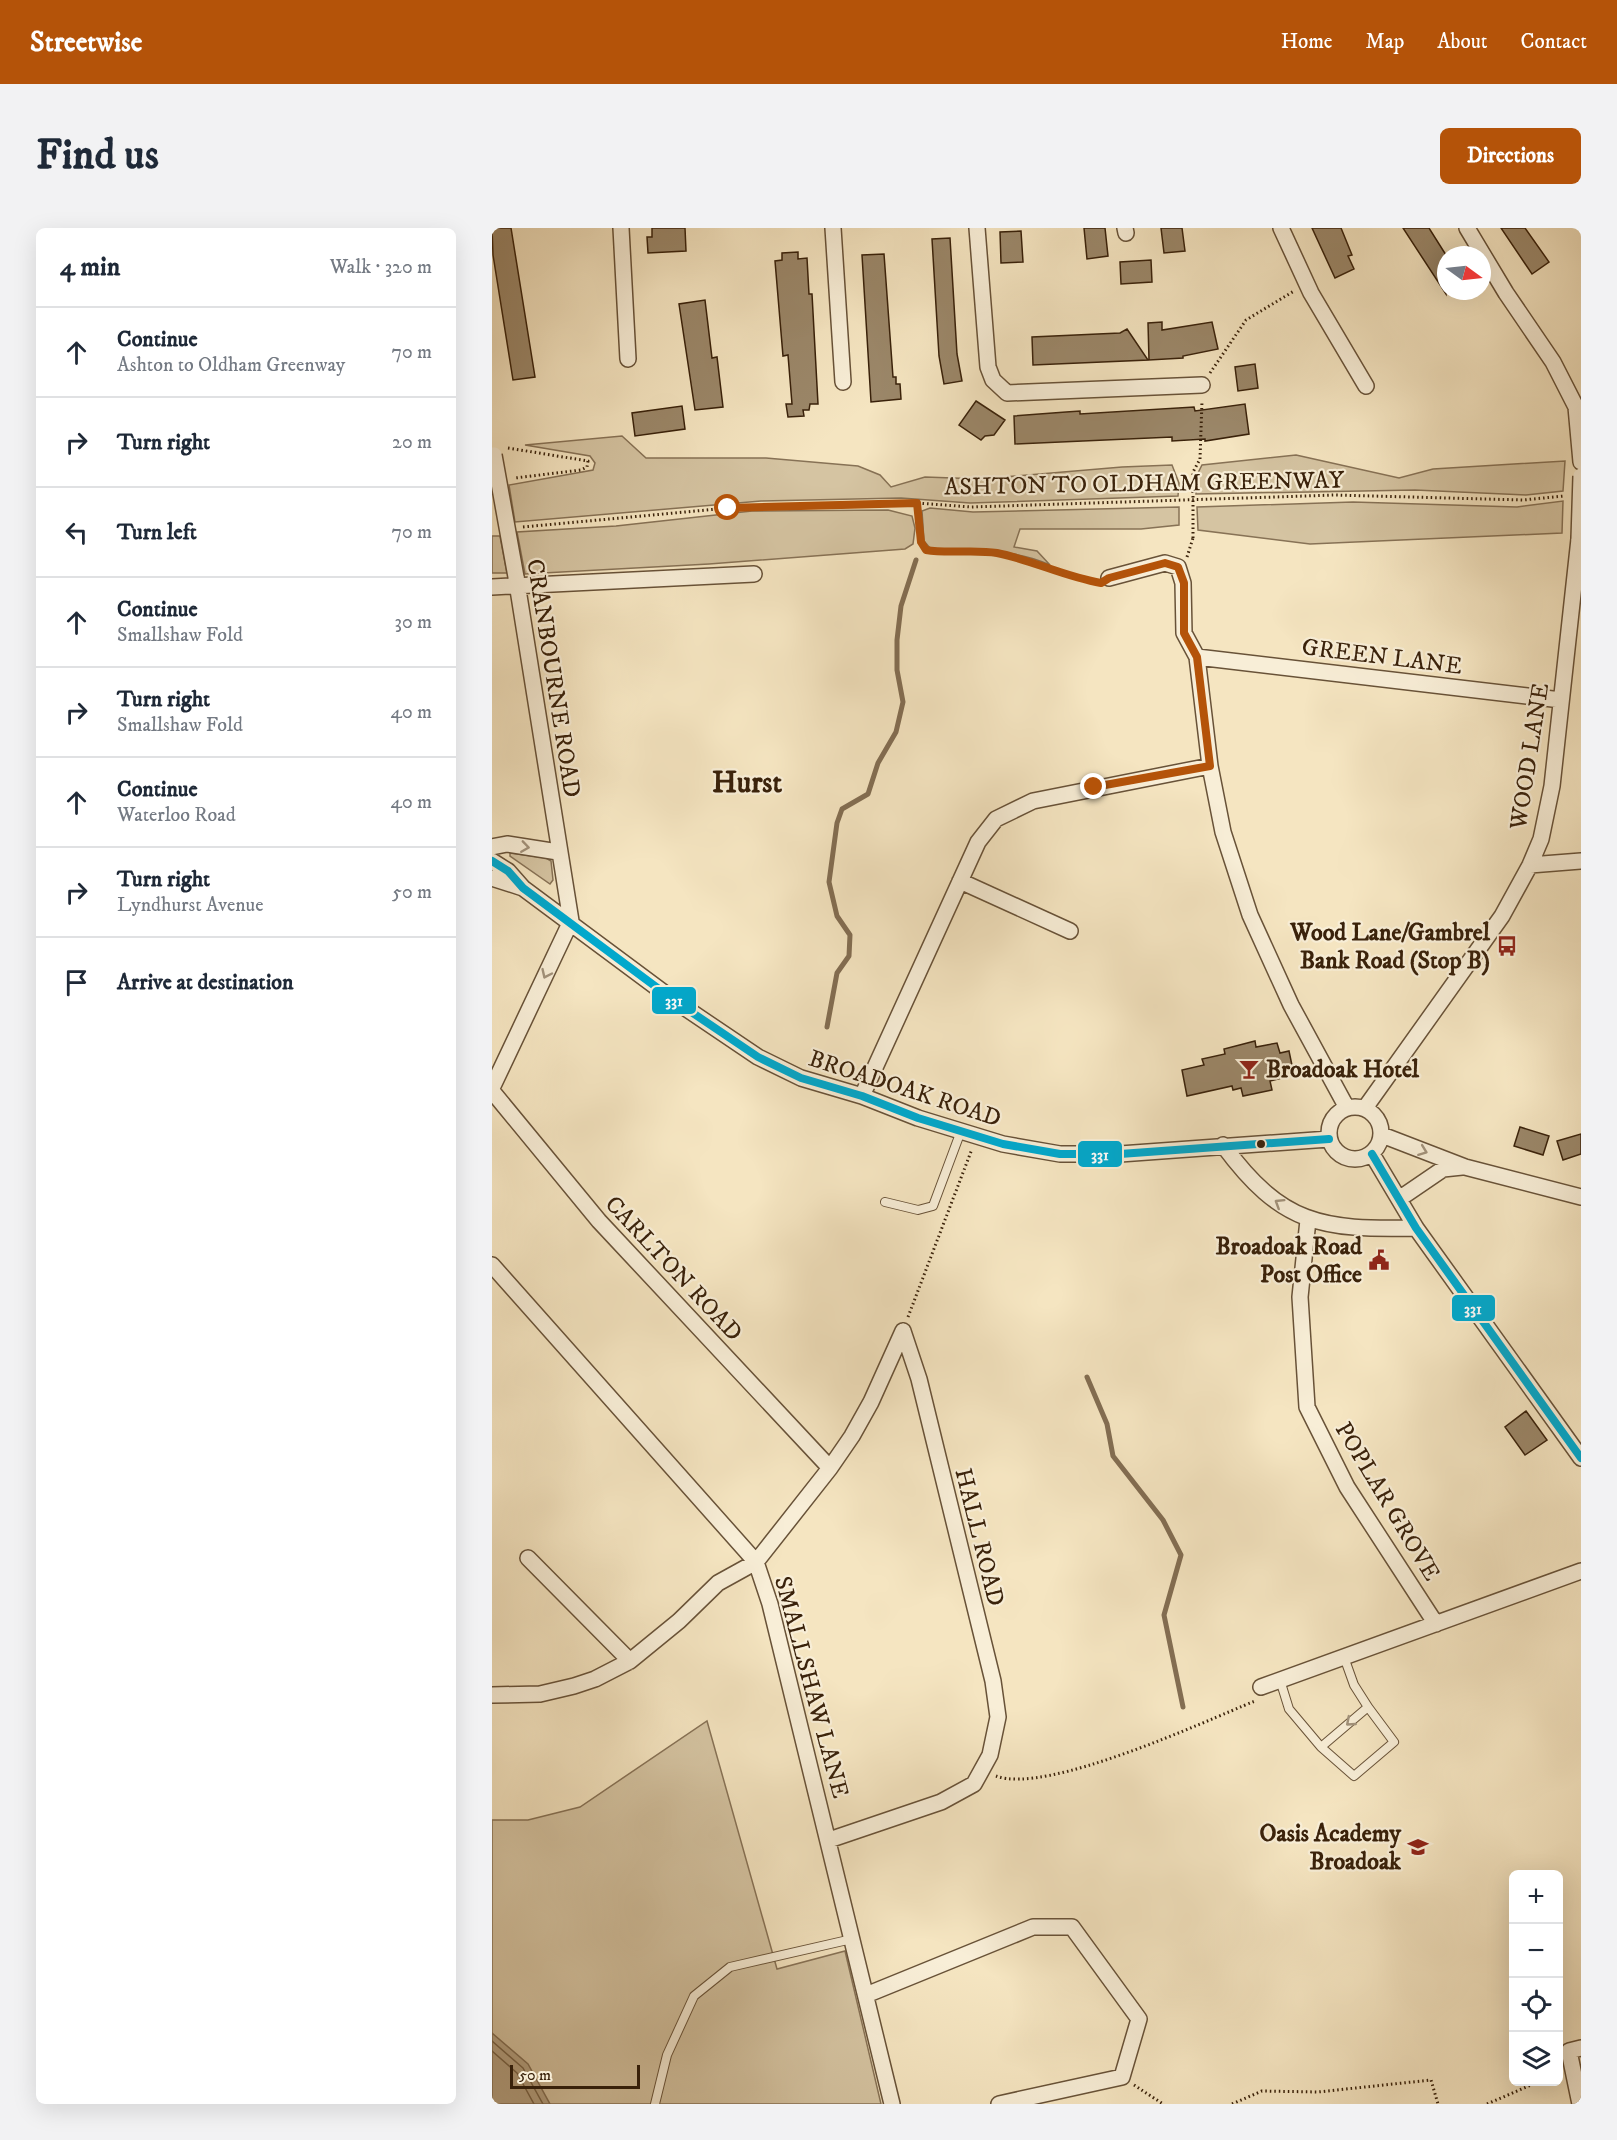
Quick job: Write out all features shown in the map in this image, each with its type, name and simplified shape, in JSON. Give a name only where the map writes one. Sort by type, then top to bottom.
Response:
[{"type":"street","points":[[621,228],[628,359]]},
{"type":"street","points":[[833,228],[843,382]]},
{"type":"street","points":[[977,228],[988,367],[999,388],[1007,393],[1202,385]]},
{"type":"street","points":[[1281,228],[1307,284],[1366,386]]},
{"type":"street","points":[[1467,228],[1506,293],[1553,362],[1576,407],[1581,462]]},
{"type":"street","name":"CRANBOURNE ROAD","points":[[493,448],[517,581],[558,852],[571,921]]},
{"type":"street","name":"WOOD LANE","points":[[1365,1108],[1502,916],[1530,865],[1541,839],[1552,786],[1578,574],[1581,476]]},
{"type":"street","points":[[1109,578],[1165,563],[1178,567],[1184,583],[1184,633],[1197,657],[1210,766],[1223,832],[1250,915],[1291,1005],[1347,1108]]},
{"type":"street","points":[[492,587],[517,581],[754,574]]},
{"type":"street","name":"GREEN LANE","points":[[1197,657],[1561,700]]},
{"type":"street","points":[[862,1096],[978,842],[996,819],[1033,801],[1210,766]]},
{"type":"street","points":[[492,847],[507,844],[558,852]]},
{"type":"street","name":"BROADOAK ROAD","points":[[492,861],[508,871],[523,888],[571,921],[675,1001],[758,1057],[801,1078],[862,1096],[1003,1144],[1060,1154],[1120,1154],[1329,1139]]},
{"type":"street","points":[[1530,865],[1581,861]]},
{"type":"street","name":"BROADOAK ROAD","points":[[492,878],[523,888]]},
{"type":"street","points":[[960,881],[1070,931]]},
{"type":"street","points":[[492,1090],[571,921]]},
{"type":"street","name":"CARLTON ROAD","points":[[492,1090],[599,1221],[830,1468]]},
{"type":"street","points":[[1347,1108],[1365,1108],[1378,1119],[1382,1135],[1372,1154],[1355,1160],[1346,1158],[1333,1147],[1329,1139],[1329,1131],[1335,1116],[1347,1108]]},
{"type":"street","points":[[1382,1135],[1465,1167],[1581,1197]]},
{"type":"street","points":[[1222,1145],[1257,1187],[1308,1220],[1349,1227],[1416,1228]]},
{"type":"street","points":[[1372,1154],[1416,1228],[1581,1458]]},
{"type":"street","points":[[1399,1199],[1443,1169],[1465,1167]]},
{"type":"street","name":"POPLAR GROVE","points":[[1308,1220],[1300,1297],[1307,1407],[1347,1487],[1436,1624]]},
{"type":"street","name":"SMALLSHAW LANE","points":[[492,1265],[756,1562],[770,1604],[892,2104]]},
{"type":"street","points":[[492,1695],[540,1694],[595,1679],[630,1661],[679,1621],[718,1583],[756,1562],[830,1468],[871,1402],[903,1331]]},
{"type":"street","name":"HALL ROAD","points":[[829,1840],[941,1802],[974,1784],[990,1755],[998,1717],[993,1681],[919,1379],[903,1331]]},
{"type":"street","points":[[528,1558],[630,1661]]},
{"type":"street","points":[[1261,1687],[1581,1571]]},
{"type":"street","points":[[866,1995],[1033,1927],[1072,1927],[1139,2019],[1122,2077],[999,2104]]},
{"type":"street","points":[[1580,2104],[1569,2051],[1581,2048]]},
{"type":"lane","points":[[885,1202],[918,1210],[933,1206],[962,1131]]},
{"type":"lane","points":[[1280,1680],[1288,1709],[1321,1747],[1354,1776],[1394,1742],[1354,1685],[1344,1657]]},
{"type":"lane","points":[[1321,1747],[1368,1707]]},
{"type":"lane","points":[[655,2104],[667,2055],[694,1996],[730,1967],[853,1939]]},
{"type":"path","points":[[1193,538],[1193,472],[1200,459],[1202,385],[1246,320],[1307,284]]},
{"type":"path","points":[[493,448],[579,457],[588,460],[587,467],[581,470],[514,478]]},
{"type":"path","name":"ASHTON TO OLDHAM GREENWAY","points":[[516,527],[588,523],[728,508],[917,503],[971,507],[1335,495],[1523,500],[1569,496]]},
{"type":"path","points":[[917,503],[921,542],[926,550],[992,552],[1027,560],[1077,579],[1101,583],[1109,578]]},
{"type":"path","points":[[903,1331],[977,1136]]},
{"type":"path","points":[[981,1770],[1007,1780],[1067,1770],[1148,1743],[1260,1699],[1261,1687]]},
{"type":"path","points":[[1122,2077],[1163,2104]]},
{"type":"path","points":[[1232,2104],[1262,2091],[1318,2092],[1431,2080],[1438,2104]]},
{"type":"path","points":[[1487,2104],[1529,2086]]},
{"type":"shaded area","points":[[622,436],[646,458],[766,458],[858,466],[880,475],[891,487],[925,477],[981,479],[1172,465],[1179,483],[1178,496],[970,503],[901,498],[761,501],[515,522],[509,485],[593,470],[595,463],[590,456],[525,445]]},
{"type":"shaded area","points":[[1296,455],[1399,478],[1433,469],[1565,461],[1563,491],[1526,495],[1415,490],[1196,494],[1197,475],[1202,465]]},
{"type":"shaded area","points":[[1563,501],[1562,533],[1310,544],[1198,530],[1197,507],[1353,502],[1517,507]]},
{"type":"shaded area","points":[[1179,507],[1179,525],[1141,529],[1020,529],[1014,547],[1037,551],[1050,565],[1020,555],[930,548],[924,541],[922,511],[930,508],[973,512]]},
{"type":"shaded area","points":[[888,510],[912,516],[915,528],[913,544],[905,549],[709,564],[525,574],[517,532],[616,526],[752,511]]},
{"type":"shaded area","points":[[492,536],[500,536],[507,573],[492,573]]},
{"type":"shaded area","points":[[510,853],[546,858],[551,861],[553,880],[550,884],[510,856]]},
{"type":"shaded area","points":[[707,1721],[777,1969],[845,1951],[881,2104],[492,2104],[492,1820],[528,1820],[580,1807]]},
{"type":"water","points":[[492,2033],[528,2064],[550,2104],[492,2104]]},
{"type":"building","points":[[492,228],[511,228],[535,377],[513,380],[493,255]]},
{"type":"building","points":[[652,228],[685,228],[686,251],[648,253],[647,237],[652,237]]},
{"type":"building","points":[[1084,228],[1105,228],[1108,256],[1087,259]]},
{"type":"building","points":[[1161,228],[1182,228],[1185,251],[1164,253]]},
{"type":"building","points":[[1312,228],[1341,228],[1352,255],[1348,256],[1354,269],[1335,278]]},
{"type":"building","points":[[1403,228],[1429,228],[1440,246],[1437,246],[1437,280]]},
{"type":"building","points":[[1501,228],[1525,228],[1549,262],[1532,274]]},
{"type":"building","points":[[1021,231],[1023,262],[1001,263],[1000,232]]},
{"type":"building","points":[[950,238],[957,354],[962,381],[944,384],[939,356],[932,239]]},
{"type":"building","points":[[798,252],[798,259],[807,258],[809,294],[812,294],[818,404],[810,404],[809,410],[803,410],[804,416],[788,417],[786,404],[792,404],[788,355],[783,356],[775,261],[782,260],[782,253]]},
{"type":"building","points":[[884,254],[893,377],[896,377],[896,384],[900,384],[901,399],[871,402],[862,255]]},
{"type":"building","points":[[1151,260],[1152,282],[1121,284],[1120,262]]},
{"type":"building","points":[[705,300],[712,358],[717,357],[723,407],[695,410],[679,304]]},
{"type":"building","points":[[1162,322],[1162,330],[1212,322],[1218,349],[1183,356],[1183,358],[1149,360],[1148,323]]},
{"type":"building","points":[[1127,329],[1148,360],[1033,365],[1032,337],[1120,333]]},
{"type":"building","points":[[1255,364],[1258,388],[1238,391],[1235,367]]},
{"type":"building","points":[[976,401],[1005,420],[994,435],[985,436],[981,440],[959,425]]},
{"type":"building","points":[[1245,404],[1249,434],[1205,441],[1205,439],[1172,441],[1172,437],[1015,444],[1014,416],[1194,407],[1195,411]]},
{"type":"building","points":[[682,406],[685,429],[635,436],[632,413]]},
{"type":"building","name":"Broadoak Hotel","points":[[1255,1041],[1256,1047],[1277,1043],[1280,1053],[1289,1051],[1294,1075],[1270,1081],[1272,1090],[1243,1096],[1241,1088],[1233,1090],[1232,1086],[1187,1096],[1182,1070],[1204,1065],[1202,1059],[1225,1054],[1224,1049]]},
{"type":"building","points":[[1520,1127],[1549,1136],[1543,1155],[1514,1146]]},
{"type":"building","points":[[1581,1134],[1581,1154],[1563,1160],[1557,1141]]},
{"type":"building","points":[[1526,1411],[1547,1440],[1525,1455],[1505,1427]]},
{"type":"waterway","points":[[827,1027],[837,973],[849,956],[850,935],[837,916],[829,882],[837,823],[842,809],[868,794],[878,763],[896,732],[903,702],[897,670],[897,640],[901,606],[916,560]]},
{"type":"waterway","points":[[1087,1377],[1107,1424],[1113,1456],[1163,1520],[1181,1555],[1164,1615],[1183,1707]]},
{"type":"transit line","name":"331","points":[[492,861],[508,871],[523,888],[675,1001],[758,1057],[801,1078],[862,1096],[918,1118],[1003,1144],[1060,1154],[1120,1154],[1329,1139]]},
{"type":"transit line","name":"331","points":[[1372,1154],[1416,1228],[1581,1458]]},
{"type":"place","name":"Wood Lane/Gambrel Bank Road (Stop B)","points":[[1507,946]]},
{"type":"place","name":"Broadoak Hotel","points":[[1249,1069]]},
{"type":"place","name":"Broadoak Road Post Office","points":[[1379,1260]]},
{"type":"place","name":"Oasis Academy Broadoak","points":[[1418,1847]]},
{"type":"district","name":"Hurst","points":[[747,782]]},
{"type":"route","points":[[728,508],[917,503],[921,542],[926,550],[992,552],[1027,560],[1077,579],[1101,583],[1109,578],[1165,563],[1178,567],[1184,583],[1184,633],[1197,657],[1210,766],[1094,787]]}]
